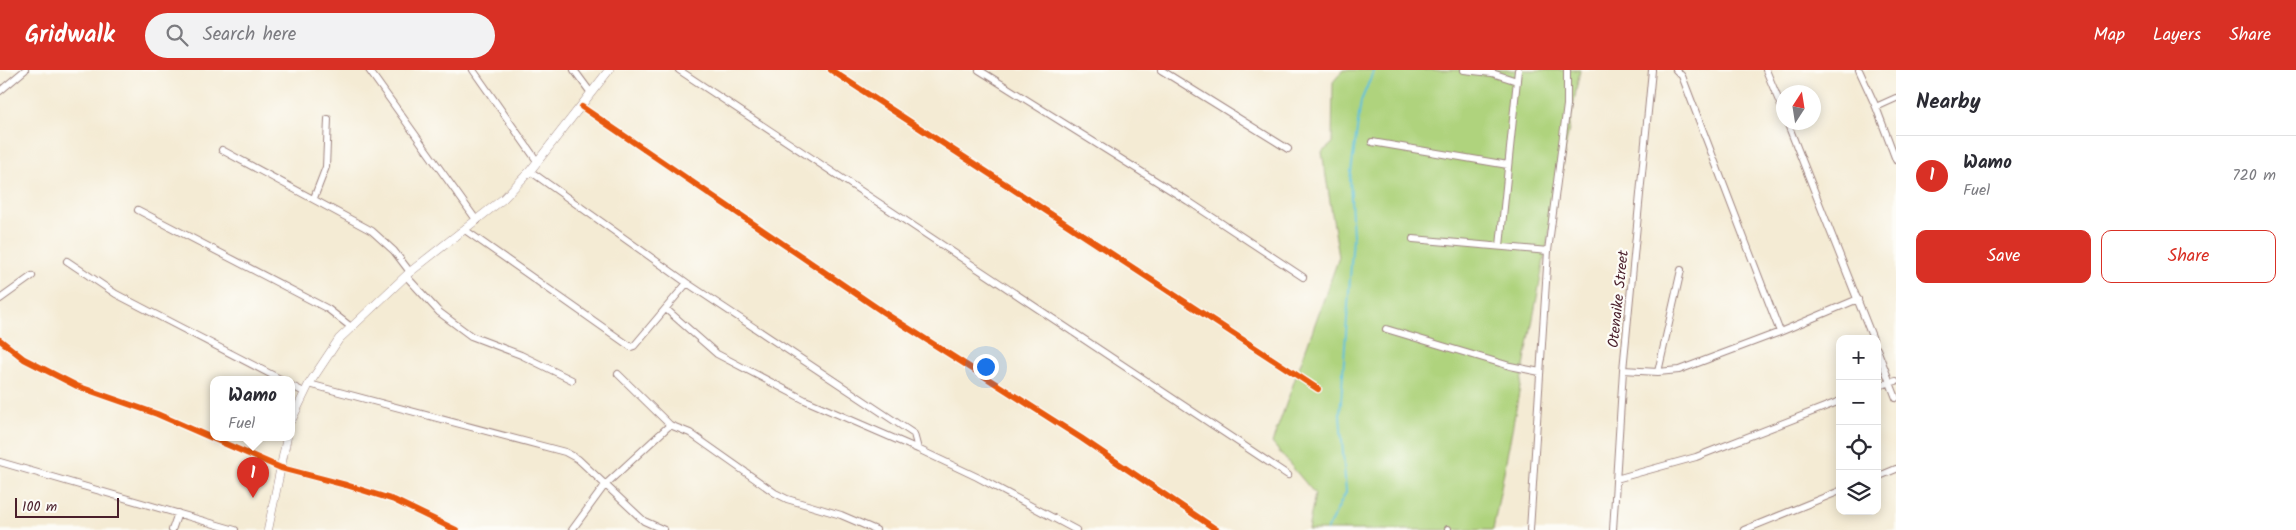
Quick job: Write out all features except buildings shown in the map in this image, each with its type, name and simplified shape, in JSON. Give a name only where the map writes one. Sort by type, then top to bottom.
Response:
[{"type":"street","points":[[0,91],[25,70]]},
{"type":"street","points":[[368,70],[477,221]]},
{"type":"street","points":[[473,70],[537,161]]},
{"type":"street","points":[[574,70],[591,93]]},
{"type":"street","points":[[295,412],[308,384],[333,347],[408,274],[477,221],[530,171],[582,107],[609,70]]},
{"type":"street","points":[[678,70],[1288,476]]},
{"type":"street","points":[[831,70],[1318,389]]},
{"type":"street","points":[[979,70],[1184,198],[1303,277]]},
{"type":"street","points":[[1162,70],[1288,149]]},
{"type":"street","points":[[1464,70],[1492,73],[1517,81]]},
{"type":"street","points":[[1500,246],[1518,70]]},
{"type":"street","points":[[1530,530],[1548,251],[1567,105],[1567,70]]},
{"type":"street","points":[[1652,70],[1657,70]]},
{"type":"street","name":"Otenaike Street","points":[[1613,530],[1623,370],[1652,70]]},
{"type":"street","points":[[1676,70],[1682,76],[1780,332]]},
{"type":"street","points":[[1766,70],[1776,94]]},
{"type":"street","points":[[1859,70],[1876,106],[1896,160]]},
{"type":"street","points":[[1876,106],[1896,98]]},
{"type":"street","points":[[582,107],[883,312],[1081,438],[1217,530]]},
{"type":"street","points":[[314,198],[325,172],[328,120]]},
{"type":"street","points":[[1790,130],[1872,335]]},
{"type":"street","points":[[1372,142],[1508,165]]},
{"type":"street","points":[[222,150],[314,198],[384,240],[408,274],[439,312],[471,336],[521,356],[572,380]]},
{"type":"street","points":[[530,171],[687,283],[914,434],[918,449]]},
{"type":"street","points":[[138,210],[328,309],[351,328]]},
{"type":"street","points":[[465,230],[631,347],[634,346],[687,283]]},
{"type":"street","points":[[1413,239],[1548,251]]},
{"type":"street","points":[[67,261],[116,294],[274,376]]},
{"type":"street","points":[[1658,372],[1682,270]]},
{"type":"street","points":[[0,299],[32,276]]},
{"type":"street","points":[[1623,370],[1658,372],[1679,370],[1780,332],[1858,299]]},
{"type":"street","points":[[666,309],[717,354],[805,400],[977,477],[1076,530]]},
{"type":"street","points":[[1386,329],[1510,366],[1540,372]]},
{"type":"street","points":[[0,340],[24,359],[77,386],[157,414],[210,437]]},
{"type":"street","points":[[1881,357],[1893,381],[1896,398]]},
{"type":"street","points":[[618,374],[670,425],[690,433],[787,499],[841,515],[876,530]]},
{"type":"street","points":[[1881,385],[1893,381]]},
{"type":"street","points":[[308,384],[565,452],[578,459],[644,521],[664,530]]},
{"type":"street","points":[[295,388],[304,392]]},
{"type":"street","points":[[1616,479],[1690,459],[1836,403]]},
{"type":"street","points":[[572,530],[605,485],[670,425]]},
{"type":"street","points":[[219,441],[281,468],[346,484],[394,500],[456,530]]},
{"type":"street","points":[[268,530],[285,441]]},
{"type":"street","points":[[0,462],[235,530]]},
{"type":"street","points":[[1881,475],[1896,469]]},
{"type":"street","points":[[1744,530],[1836,493]]},
{"type":"street","points":[[172,530],[178,513]]},
{"type":"green space","points":[[1343,70],[1580,70],[1493,530],[1308,530],[1315,494],[1272,443],[1339,257],[1322,152],[1332,144],[1333,82]]},
{"type":"waterway","points":[[1327,530],[1346,492],[1340,415],[1353,237],[1350,179],[1361,101],[1374,70]]},
{"type":"cycle path","points":[[831,70],[1318,389]]},
{"type":"cycle path","points":[[582,107],[883,312],[1081,438],[1217,530]]},
{"type":"cycle path","points":[[0,340],[24,359],[77,386],[157,414],[210,437]]},
{"type":"cycle path","points":[[219,441],[281,468],[394,500],[456,530]]},
{"type":"place","name":"Wamo","points":[[253,498]]}]
